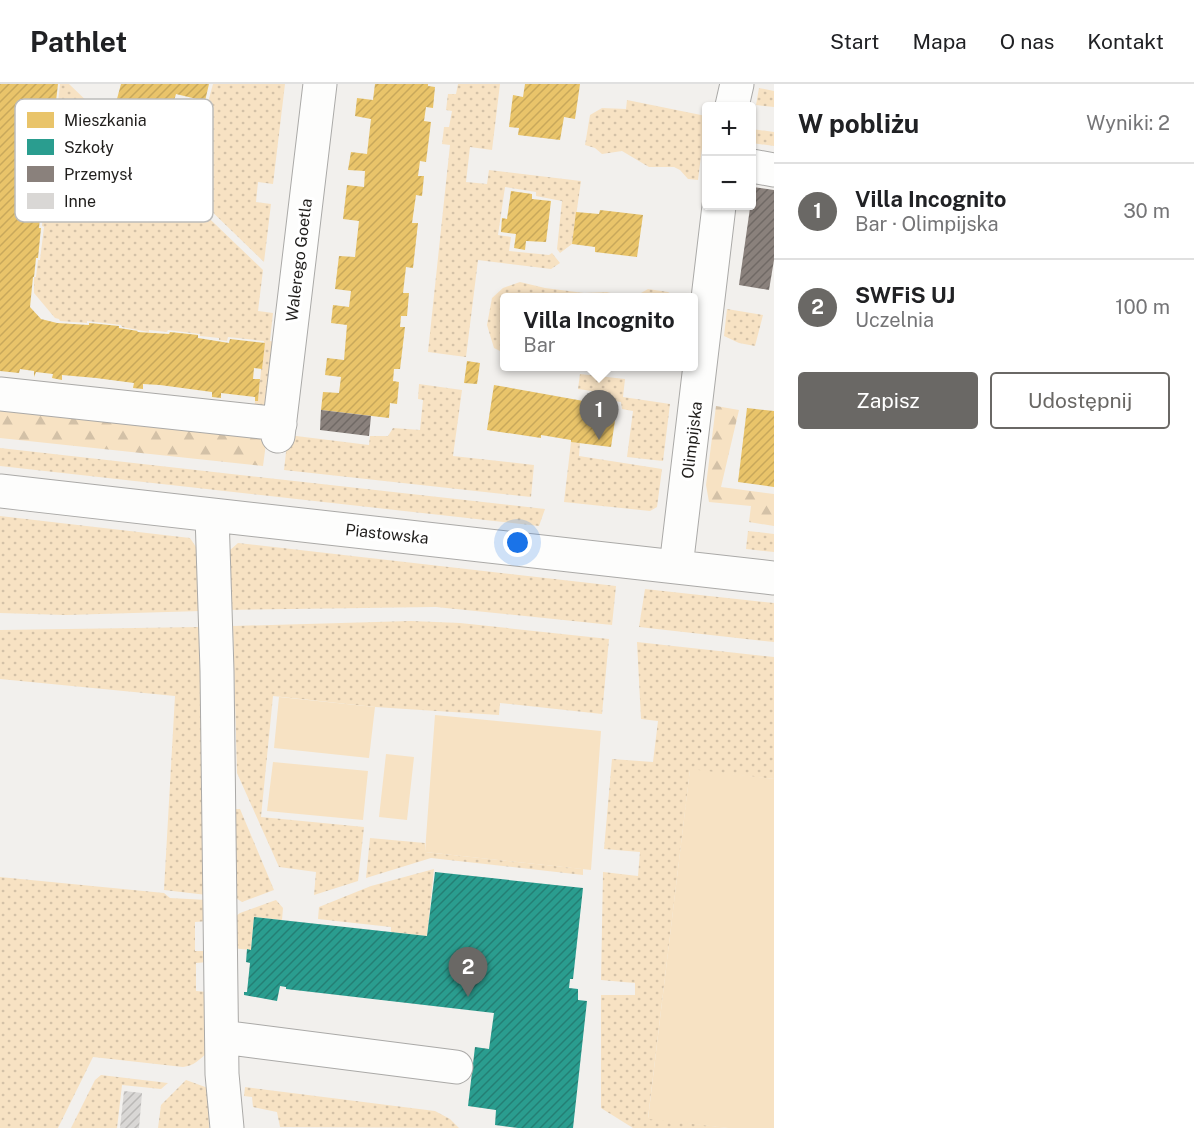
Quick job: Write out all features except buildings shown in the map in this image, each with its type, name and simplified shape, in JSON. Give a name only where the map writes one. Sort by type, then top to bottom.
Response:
[{"type":"street","name":"Walerego Goetla","points":[[0,394],[279,430],[321,84]]},
{"type":"street","points":[[733,102],[737,84]]},
{"type":"street","points":[[756,167],[774,170]]},
{"type":"street","name":"Olimpijska","points":[[676,567],[719,210]]},
{"type":"street","name":"Piastowska","points":[[0,491],[774,578]]},
{"type":"street","points":[[212,515],[217,671],[222,1074],[227,1128]]},
{"type":"street","points":[[222,1037],[456,1066]]},
{"type":"green space","points":[[60,84],[69,84],[85,99],[58,99]]},
{"type":"green space","points":[[213,84],[285,84],[273,184],[258,182],[256,202],[271,204],[264,262],[213,213],[213,99],[209,99]]},
{"type":"green space","points":[[458,84],[500,84],[492,150],[470,147],[466,182],[487,184],[489,170],[581,181],[572,244],[560,253],[557,249],[562,201],[536,196],[536,192],[505,187],[498,235],[511,237],[509,251],[549,255],[552,253],[560,263],[551,269],[478,260],[466,357],[428,352],[450,145],[442,144],[444,127],[449,127],[452,111],[446,110],[448,94],[456,94]]},
{"type":"green space","points":[[759,88],[774,91],[774,107],[756,105]]},
{"type":"green space","points":[[627,100],[702,115],[702,148],[698,180],[688,179],[674,167],[649,167],[622,151],[602,154],[595,148],[585,145],[590,115],[602,108],[626,109]]},
{"type":"green space","points":[[756,130],[774,132],[774,146],[756,144]]},
{"type":"green space","points":[[42,222],[213,222],[263,270],[258,311],[273,313],[270,341],[275,342],[267,404],[254,410],[255,401],[258,401],[264,341],[228,337],[227,341],[200,336],[200,334],[168,330],[167,332],[149,330],[149,332],[121,325],[60,321],[55,318],[34,293],[34,277],[36,277],[38,260],[40,260],[44,227]]},
{"type":"green space","points":[[520,282],[584,293],[500,293],[500,351],[494,348],[487,325],[492,298],[503,288]]},
{"type":"green space","points":[[648,289],[670,293],[641,293]]},
{"type":"green space","points":[[727,309],[763,315],[755,346],[739,343],[724,336]]},
{"type":"green space","points":[[580,374],[625,379],[623,397],[670,404],[663,461],[627,457],[633,411],[622,409],[621,402],[591,398],[592,391],[578,389]]},
{"type":"green space","points":[[419,384],[462,390],[453,456],[534,465],[531,497],[284,470],[288,435],[369,445],[370,436],[388,436],[393,428],[420,430],[423,400],[418,399]]},
{"type":"green space","points":[[716,406],[739,410],[721,487],[774,494],[774,526],[749,522],[751,506],[709,502],[706,485]]},
{"type":"green space","points":[[0,407],[267,436],[263,466],[0,438]]},
{"type":"green space","points":[[571,442],[580,443],[579,456],[662,469],[657,507],[650,511],[564,502]]},
{"type":"green space","points":[[0,448],[545,509],[539,526],[0,466]]},
{"type":"green space","points":[[0,516],[190,538],[198,550],[201,611],[66,615],[0,613]]},
{"type":"green space","points":[[748,531],[774,534],[774,552],[746,549]]},
{"type":"green space","points":[[238,543],[616,586],[612,625],[436,607],[226,610],[229,551]]},
{"type":"green space","points":[[645,589],[774,603],[774,642],[639,627]]},
{"type":"green space","points":[[411,621],[460,623],[609,639],[602,714],[500,703],[499,715],[375,707],[273,696],[261,817],[364,827],[358,881],[314,895],[316,872],[279,867],[237,773],[233,626]]},
{"type":"green space","points":[[202,627],[207,895],[164,890],[175,696],[0,679],[0,630]]},
{"type":"green space","points":[[637,642],[774,657],[774,779],[690,770],[648,1118],[728,1128],[633,1128],[601,1108],[601,995],[635,995],[635,983],[601,980],[603,872],[638,876],[640,852],[604,849],[612,759],[653,762],[658,721],[641,719]]},
{"type":"green space","points":[[279,697],[375,707],[369,758],[274,748]]},
{"type":"green space","points":[[435,715],[601,731],[591,870],[425,852]]},
{"type":"green space","points":[[386,754],[414,757],[407,820],[379,817]]},
{"type":"green space","points":[[273,762],[368,771],[363,820],[267,811]]},
{"type":"green space","points":[[690,769],[774,779],[774,1128],[728,1128],[648,1119]]},
{"type":"green space","points":[[231,809],[240,809],[274,890],[242,902],[231,895]]},
{"type":"green space","points":[[370,838],[425,843],[425,852],[583,869],[583,875],[431,858],[366,878]]},
{"type":"green space","points":[[434,869],[427,936],[391,932],[391,927],[318,919],[319,907],[371,886]]},
{"type":"green space","points":[[0,877],[164,893],[170,898],[207,900],[208,921],[195,922],[195,951],[208,951],[208,962],[196,963],[196,991],[208,992],[208,1052],[194,1064],[183,1067],[93,1057],[58,1128],[0,1128]]},
{"type":"green space","points":[[276,900],[283,908],[282,920],[254,917],[251,950],[232,948],[232,919],[240,913]]},
{"type":"green space","points":[[101,1075],[168,1083],[161,1089],[122,1085],[117,1128],[71,1128],[95,1080]]},
{"type":"green space","points":[[186,1080],[208,1088],[209,1128],[158,1128],[161,1105]]},
{"type":"green space","points":[[245,1087],[435,1111],[450,1119],[459,1128],[280,1127],[277,1112],[253,1107],[252,1097],[244,1096]]},
{"type":"place","name":"Villa Incognito","points":[[599,440]]},
{"type":"place","name":"SWFiS UJ","points":[[468,997]]}]
